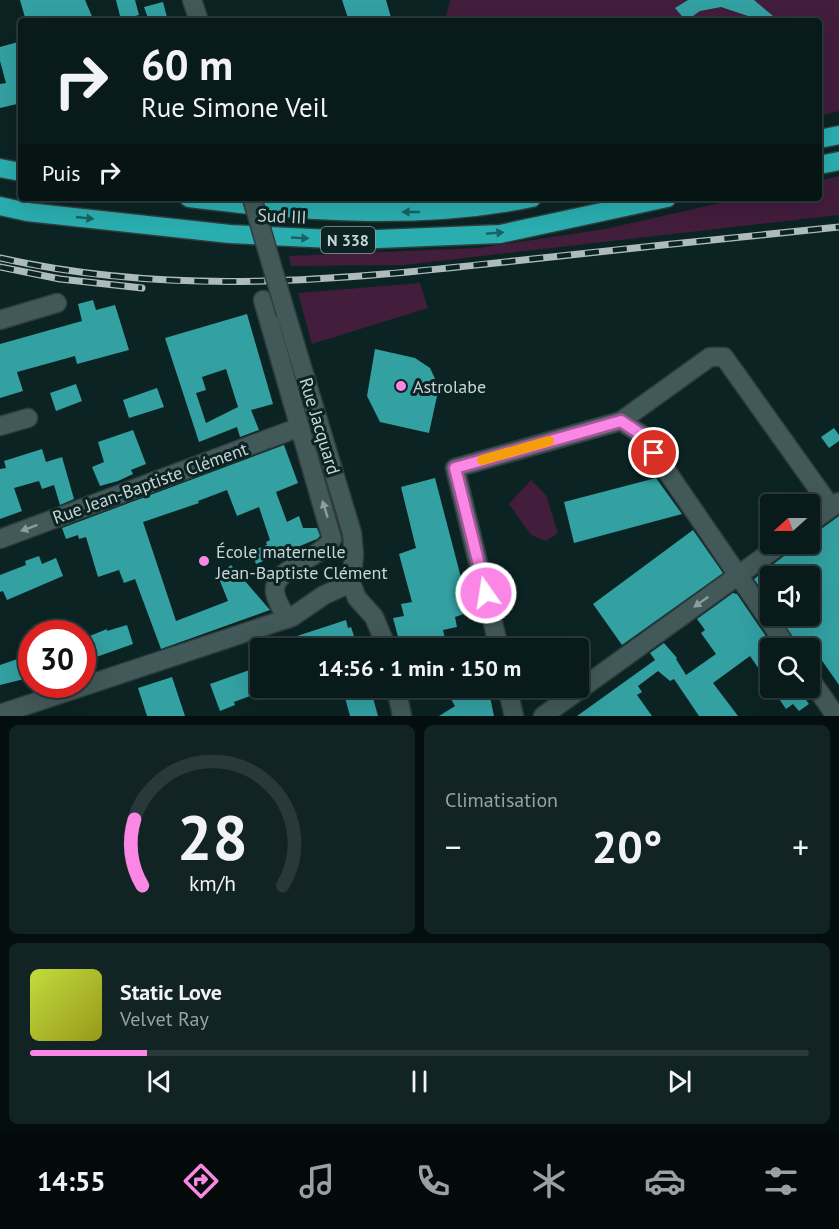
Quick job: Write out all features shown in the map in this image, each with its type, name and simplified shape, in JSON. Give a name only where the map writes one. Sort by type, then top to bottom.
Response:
[{"type":"highway","points":[[822,138],[839,135]]},
{"type":"highway","points":[[822,164],[839,161]]},
{"type":"highway","points":[[0,168],[18,171]]},
{"type":"highway","name":"Sud III","points":[[214,201],[290,210],[418,212],[494,206],[518,201]]},
{"type":"highway","name":"Sud III","points":[[0,206],[27,212],[230,234],[353,240],[500,234],[653,201]]},
{"type":"street","points":[[192,0],[198,18]]},
{"type":"street","name":"Rue Jacquard","points":[[253,201],[352,533],[354,555],[351,583]]},
{"type":"street","points":[[263,300],[332,539],[327,548],[282,574],[276,582],[275,592],[287,619]]},
{"type":"street","points":[[0,320],[57,303]]},
{"type":"street","points":[[497,638],[455,468],[621,421],[710,357],[724,357],[835,505],[820,516]]},
{"type":"street","points":[[0,426],[28,418]]},
{"type":"street","points":[[621,421],[642,435],[781,638]]},
{"type":"street","name":"Rue Jean-Baptiste Clément","points":[[0,539],[300,427]]},
{"type":"street","points":[[543,716],[768,554]]},
{"type":"street","points":[[0,714],[287,619],[324,595],[351,583],[357,598],[374,617],[383,638]]},
{"type":"street","points":[[820,693],[836,716]]},
{"type":"street","points":[[398,698],[402,716]]},
{"type":"street","points":[[510,698],[514,716]]},
{"type":"shaded area","points":[[450,0],[839,0],[839,111],[822,115],[822,18],[446,18]]},
{"type":"shaded area","points":[[839,176],[839,215],[404,265],[291,266],[289,256],[479,248],[605,229],[729,201],[822,201],[822,180]]},
{"type":"shaded area","points":[[420,283],[428,308],[312,344],[298,293]]},
{"type":"shaded area","points":[[531,480],[546,495],[558,533],[546,541],[531,535],[509,504]]},
{"type":"building","points":[[20,0],[85,0],[93,18],[25,18]]},
{"type":"building","points":[[116,0],[135,0],[139,15],[120,18]]},
{"type":"building","points":[[342,0],[386,0],[391,18],[348,18]]},
{"type":"building","points":[[688,0],[754,0],[775,18],[751,18],[721,7],[700,11],[690,18],[683,18],[675,8]]},
{"type":"building","points":[[163,2],[167,18],[148,18],[144,7]]},
{"type":"building","points":[[18,42],[18,104],[0,108],[0,84],[6,83],[0,61],[0,47]]},
{"type":"building","points":[[93,300],[96,310],[115,305],[129,350],[77,364],[75,356],[17,372],[23,391],[0,398],[0,344],[82,321],[78,304]]},
{"type":"building","points":[[247,314],[273,404],[251,410],[259,430],[240,437],[237,427],[199,442],[165,338]],"holes":[[[226,369],[238,407],[206,423],[196,393],[206,390],[202,377]]]},
{"type":"building","name":"Astrolabe","points":[[375,349],[415,358],[430,368],[439,387],[429,433],[380,422],[367,396]]},
{"type":"building","points":[[76,384],[82,401],[56,411],[50,393]]},
{"type":"building","points":[[157,388],[164,407],[129,418],[123,400]]},
{"type":"building","points":[[834,428],[839,435],[839,441],[829,448],[821,437]]},
{"type":"building","points":[[133,430],[146,464],[131,470],[133,474],[100,486],[92,467],[104,462],[98,442]]},
{"type":"building","points":[[284,445],[298,483],[276,492],[287,522],[299,516],[303,528],[317,528],[320,536],[317,539],[256,564],[251,551],[267,545],[266,542],[270,540],[259,507],[237,516],[227,490],[198,501],[199,503],[143,522],[176,621],[228,601],[218,576],[231,565],[270,610],[161,649],[135,579],[124,583],[119,570],[98,577],[86,537],[79,539],[78,535],[66,539],[62,528]]},
{"type":"building","points":[[42,449],[46,462],[62,457],[74,499],[60,505],[54,485],[42,489],[39,481],[14,488],[22,511],[0,519],[0,469],[6,468],[4,461]]},
{"type":"building","points":[[435,478],[470,612],[455,617],[457,627],[443,630],[445,638],[398,638],[393,618],[404,616],[401,604],[412,602],[399,554],[416,548],[401,487]]},
{"type":"building","points":[[656,478],[682,514],[574,543],[564,502]]},
{"type":"building","points":[[839,516],[839,685],[820,658],[820,638],[793,638],[786,626],[820,626],[820,566],[771,566],[787,554],[820,554],[820,530]]},
{"type":"building","points":[[693,530],[723,573],[622,645],[593,604]]},
{"type":"building","points":[[39,556],[42,564],[56,558],[63,576],[7,600],[3,591],[0,592],[0,575],[26,565],[25,561]]},
{"type":"building","points":[[760,574],[760,587],[754,579]]},
{"type":"building","points":[[733,593],[737,594],[767,638],[760,638],[760,671],[750,656],[713,683],[738,716],[699,716],[674,679],[670,681],[658,671],[638,686],[642,692],[637,695],[652,716],[577,716],[655,660],[650,653],[664,643],[677,658],[686,675],[716,654],[701,633],[705,630],[697,619]]},
{"type":"building","points":[[346,620],[355,638],[298,638],[297,636]]},
{"type":"building","points":[[127,625],[133,644],[96,657],[96,633],[107,629],[107,631]]},
{"type":"building","points":[[18,659],[18,680],[0,685],[0,665]]},
{"type":"building","points":[[250,670],[250,696],[234,702],[235,705],[220,711],[210,684]]},
{"type":"building","points":[[172,677],[185,716],[147,716],[138,688]]},
{"type":"building","points":[[345,698],[373,698],[378,716],[350,716]]},
{"type":"building","points":[[450,698],[490,698],[494,716],[439,716],[455,706]]},
{"type":"building","points":[[778,698],[805,698],[809,704],[799,711],[793,704],[786,709]]},
{"type":"railway","points":[[0,258],[65,270],[130,278],[194,281],[320,279],[449,268],[839,227]]},
{"type":"railway","points":[[0,267],[60,279],[142,288]]},
{"type":"slow traffic","points":[[482,460],[549,441]]},
{"type":"place","name":"Astrolabe","points":[[401,386]]},
{"type":"place","name":"École maternelle Jean-Baptiste Clément","points":[[204,561]]},
{"type":"route","points":[[486,593],[455,468],[621,421],[642,435],[654,453]]}]
